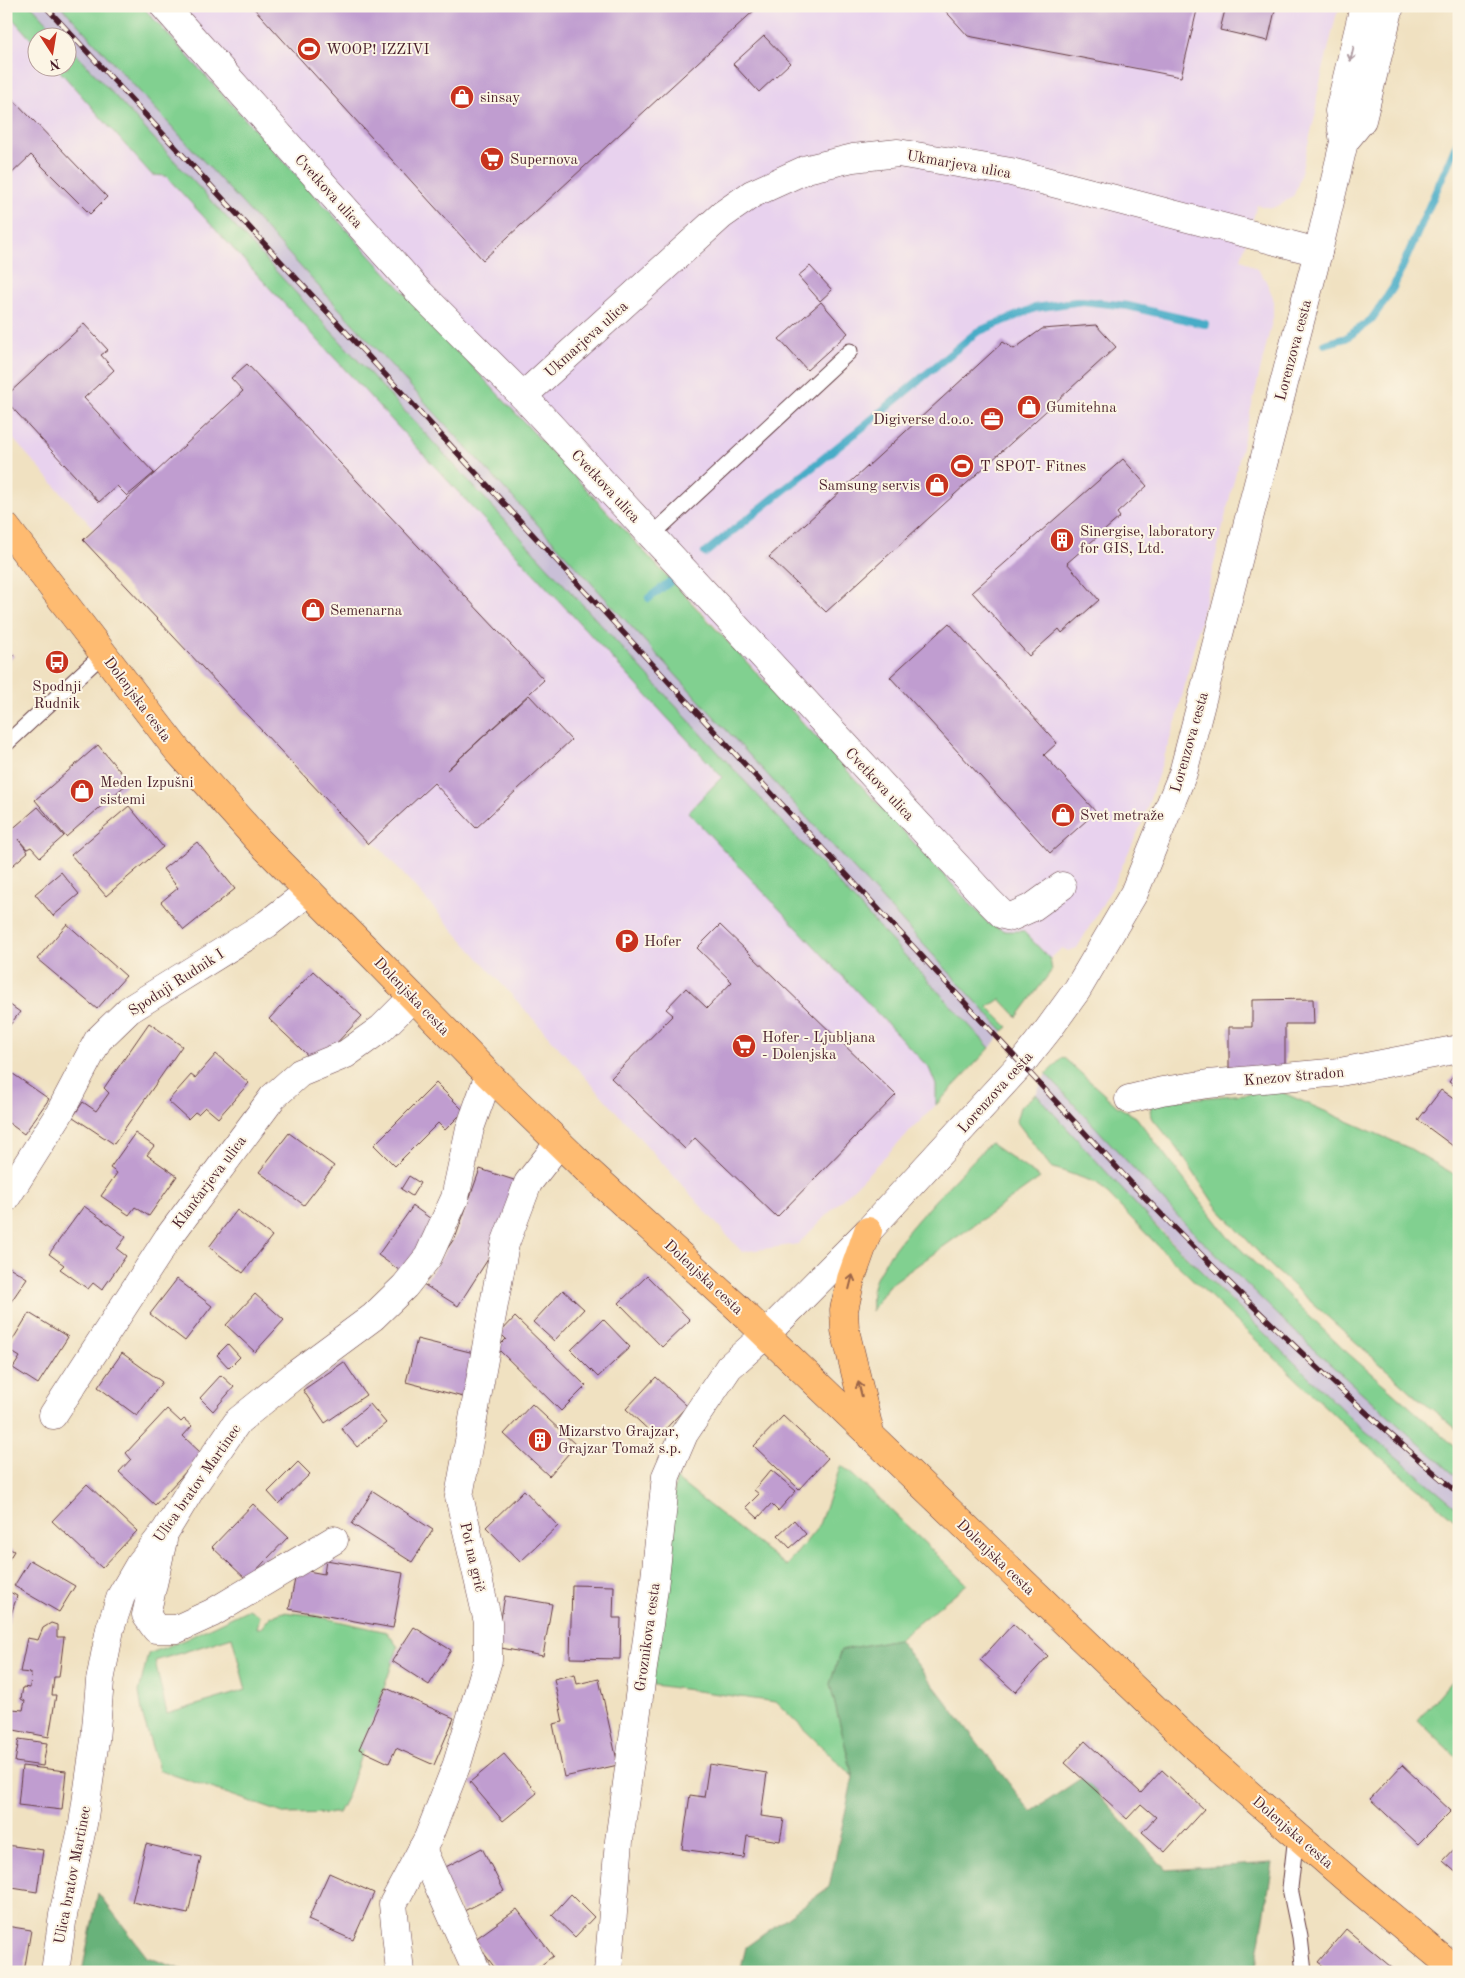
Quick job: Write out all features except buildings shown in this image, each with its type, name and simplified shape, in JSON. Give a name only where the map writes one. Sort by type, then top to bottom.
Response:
[{"type":"main road","name":"Dolenjska cesta","points":[[6,527],[178,751],[259,842],[489,1076],[765,1335],[1196,1748],[1458,1972]]},
{"type":"main road","points":[[868,1231],[851,1279],[844,1310],[844,1330],[872,1437]]},
{"type":"street","name":"Cvetkova ulica","points":[[164,6],[421,294],[523,396],[956,866],[1004,914],[1011,917],[1019,914],[1033,907],[1062,886]]},
{"type":"street","name":"Lorenzova cesta","points":[[765,1335],[868,1231],[1021,1064],[1077,990],[1134,894],[1183,773],[1318,252],[1344,142],[1338,111],[1364,6]]},
{"type":"street","name":"Lorenzova cesta","points":[[1344,142],[1362,120],[1390,6]]},
{"type":"street","name":"Ukmarjeva ulica","points":[[523,396],[722,216],[752,194],[806,169],[853,158],[898,153],[1011,172],[1318,252]]},
{"type":"street","name":"Spodnji Rudnik I","points":[[6,1198],[58,1114],[98,1040],[129,1010],[267,924],[309,891]]},
{"type":"street","name":"Klančarjeva ulica","points":[[53,1415],[168,1238],[273,1097],[300,1074],[346,1054],[382,1028],[413,997]]},
{"type":"street","name":"Knezov štradon","points":[[1129,1099],[1162,1091],[1208,1084],[1340,1072],[1459,1049]]},
{"type":"street","name":"Ulica bratov Martinec","points":[[55,1972],[62,1915],[83,1824],[95,1740],[100,1681],[110,1630],[121,1596],[139,1565],[166,1530],[191,1489],[238,1421],[296,1374],[373,1317],[405,1286],[428,1257],[455,1198],[470,1128],[489,1076]]},
{"type":"street","name":"Pot na grič","points":[[400,1972],[393,1904],[422,1849],[457,1764],[488,1660],[488,1622],[459,1496],[505,1244],[528,1183],[559,1143]]},
{"type":"street","name":"Groznikova cesta","points":[[608,1972],[619,1841],[654,1588],[666,1476],[684,1434],[729,1367],[765,1335]]},
{"type":"street","points":[[166,1530],[146,1615],[156,1629],[177,1629],[212,1614],[334,1540]]},
{"type":"street","points":[[422,1849],[477,1972]]},
{"type":"lane","points":[[652,535],[850,351]]},
{"type":"lane","points":[[6,744],[103,654]]},
{"type":"lane","points":[[1296,1834],[1290,1888],[1300,1937],[1304,1972]]},
{"type":"shaded area","points":[[32,6],[61,6],[817,827],[1003,1031],[990,1048],[78,56],[78,28],[53,28]]},
{"type":"shaded area","points":[[142,6],[1341,6],[1336,16],[1317,96],[1316,112],[1294,195],[1282,204],[1272,208],[1257,205],[1241,259],[1258,270],[1265,279],[1273,297],[1273,317],[1177,718],[1142,823],[1112,888],[1077,948],[1068,951],[1062,948],[1050,959],[1023,931],[1005,931],[989,924],[689,598],[349,235]]},
{"type":"shaded area","points":[[6,11],[28,36],[28,78],[66,78],[152,175],[166,176],[723,777],[689,812],[929,1068],[936,1085],[936,1105],[798,1244],[742,1252],[6,431]]},
{"type":"shaded area","points":[[1046,1074],[1187,1226],[1313,1349],[1459,1479],[1459,1509],[1356,1423],[1139,1209],[1036,1094]]},
{"type":"green space","points":[[6,6],[32,6],[53,28],[28,28],[28,36],[6,11]]},
{"type":"green space","points":[[61,6],[142,6],[459,352],[989,924],[1005,931],[1023,931],[1050,959],[1052,970],[1017,1017],[1000,999],[988,1007],[1008,1027],[1003,1031]]},
{"type":"green space","points":[[78,56],[990,1048],[936,1105],[936,1085],[929,1068],[688,812],[722,777],[166,176],[152,175],[66,78],[78,78]]},
{"type":"green space","points":[[1063,1057],[1117,1106],[1136,1117],[1227,1236],[1342,1348],[1459,1450],[1459,1479],[1313,1349],[1187,1226],[1046,1074]]},
{"type":"green space","points":[[1279,1091],[1409,1148],[1459,1177],[1459,1431],[1417,1397],[1271,1266],[1215,1205],[1178,1149],[1153,1119],[1150,1111],[1153,1104],[1166,1101]]},
{"type":"green space","points":[[1036,1094],[1158,1229],[1356,1423],[1459,1509],[1459,1523],[1357,1437],[1163,1251],[1097,1183],[1051,1167],[1016,1121],[1020,1107]]},
{"type":"green space","points":[[990,1143],[1040,1178],[888,1286],[872,1311],[872,1292],[877,1276],[888,1257],[922,1215]]},
{"type":"green space","points":[[841,1465],[872,1492],[967,1584],[898,1639],[841,1650],[830,1684],[853,1777],[776,1702],[647,1684],[676,1479],[786,1566],[818,1527]]},
{"type":"green space","points":[[249,1609],[260,1616],[257,1628],[261,1628],[270,1617],[283,1612],[311,1615],[387,1632],[398,1647],[347,1796],[338,1813],[286,1814],[159,1770],[143,1717],[139,1692],[148,1654],[184,1640]],"holes":[[[232,1637],[246,1690],[167,1714],[155,1661]]]},
{"type":"green space","points":[[898,1639],[1031,1812],[1083,1777],[1166,1870],[1273,1863],[1255,1972],[740,1972],[746,1947],[829,1887],[853,1777],[830,1684],[841,1650]]},
{"type":"green space","points":[[1459,1672],[1459,1760],[1418,1720]]},
{"type":"green space","points":[[98,1893],[147,1957],[188,1972],[82,1972]]},
{"type":"waterway","points":[[1325,344],[1346,338],[1371,320],[1393,288],[1459,139]]},
{"type":"waterway","points":[[705,553],[864,426],[977,332],[1035,308],[1082,301],[1128,306],[1205,324]]},
{"type":"waterway","points":[[649,598],[672,580]]},
{"type":"railway","points":[[45,6],[1133,1185],[1292,1344],[1374,1420],[1459,1494]]},
{"type":"place","name":"WOOP! IZZIVI","points":[[309,49]]},
{"type":"place","name":"sinsay","points":[[462,97]]},
{"type":"place","name":"Supernova","points":[[492,159]]},
{"type":"place","name":"Gumitehna","points":[[1029,407]]},
{"type":"place","name":"Digiverse d.o.o.","points":[[992,419]]},
{"type":"place","name":"T SPOT- Fitnes","points":[[962,466]]},
{"type":"place","name":"Samsung servis","points":[[937,485]]},
{"type":"place","name":"Sinergise, laboratory for GIS, Ltd.","points":[[1062,540]]},
{"type":"place","name":"Semenarna","points":[[313,610]]},
{"type":"place","name":"Spodnji Rudnik","points":[[57,662]]},
{"type":"place","name":"Meden Izpušni sistemi","points":[[82,791]]},
{"type":"place","name":"Svet metraže","points":[[1063,815]]},
{"type":"place","name":"Hofer","points":[[627,941]]},
{"type":"place","name":"Hofer - Ljubljana - Dolenjska","points":[[744,1046]]},
{"type":"place","name":"Mizarstvo Grajzar, Grajzar Tomaž s.p.","points":[[540,1440]]}]
